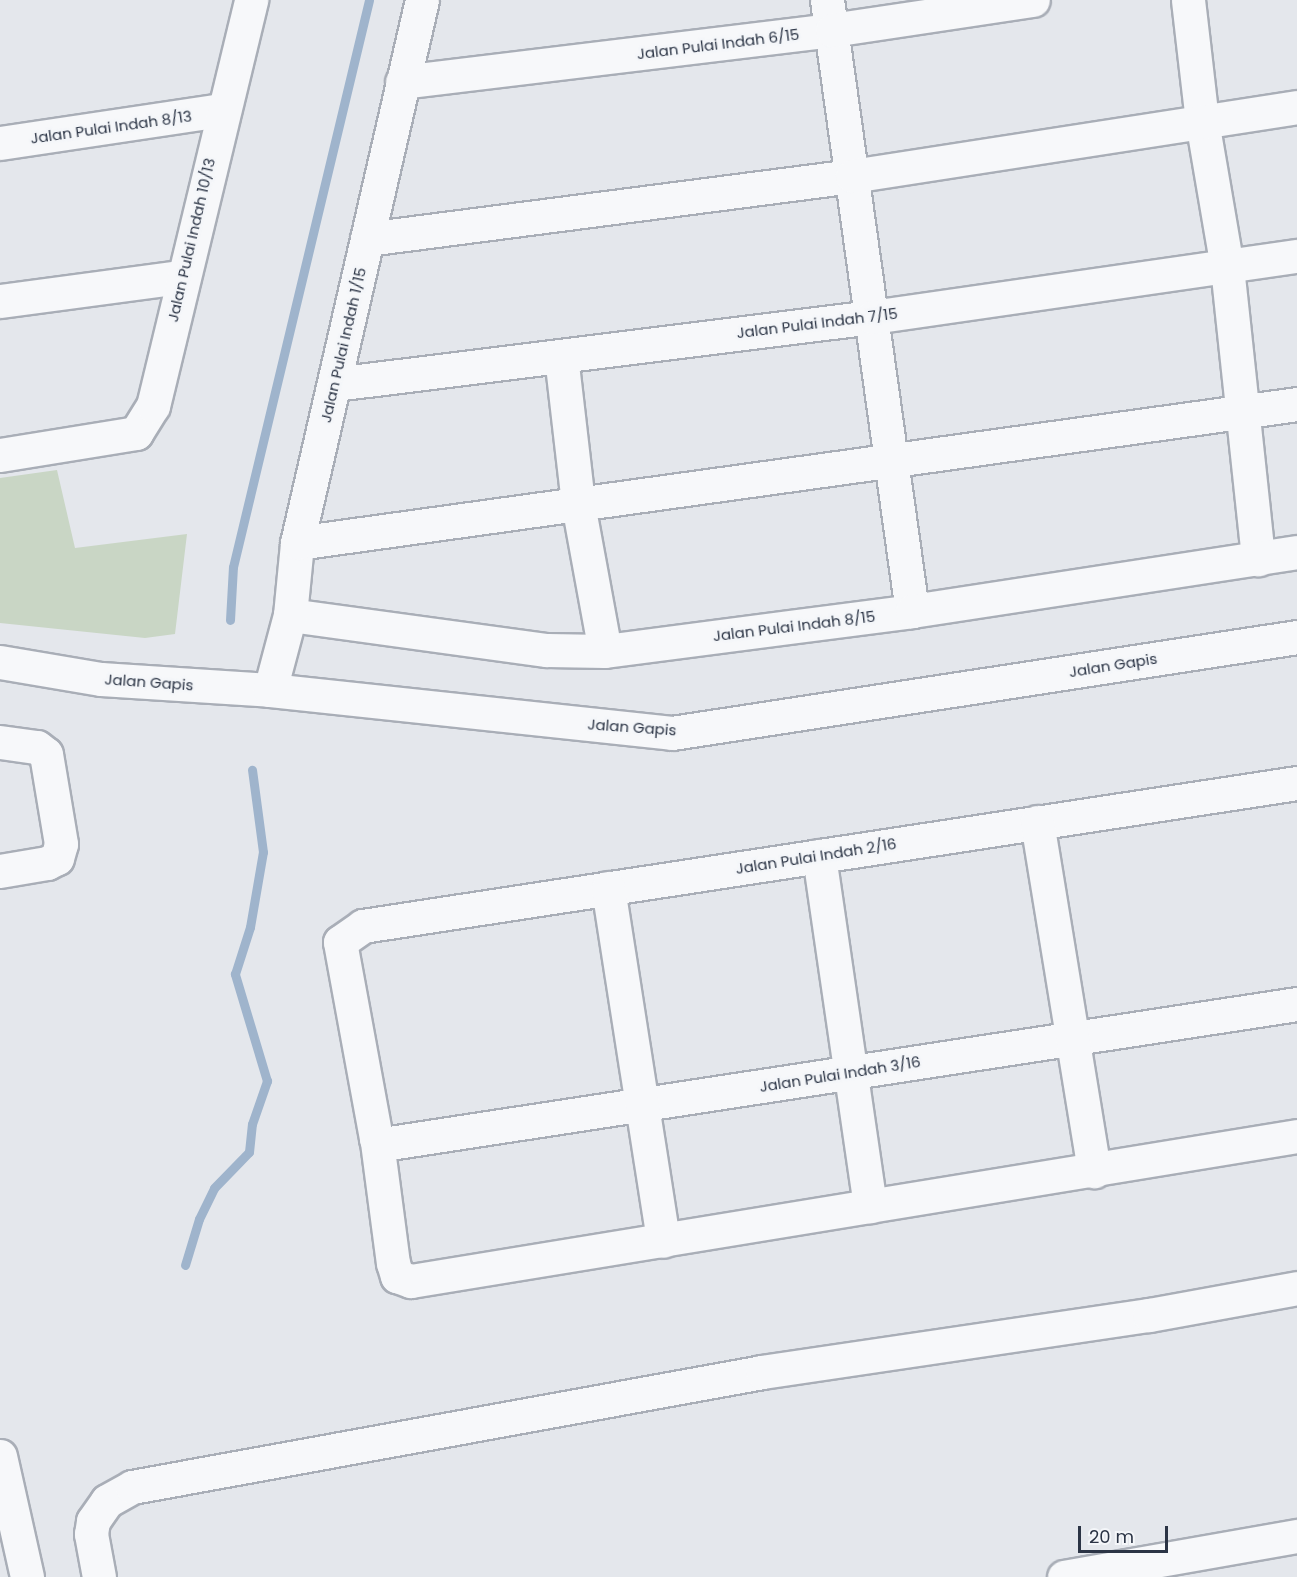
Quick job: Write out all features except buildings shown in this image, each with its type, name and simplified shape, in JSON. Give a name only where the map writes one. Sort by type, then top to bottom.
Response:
[{"type":"street","name":"Jalan Pulai Indah 10/13","points":[[0,455],[136,433],[153,406],[181,277],[250,0]]},
{"type":"street","name":"Jalan Pulai Indah 1/15","points":[[270,690],[290,615],[297,543],[422,0]]},
{"type":"street","name":"Jalan Pulai Indah 6/15","points":[[402,82],[829,15],[1033,0]]},
{"type":"street","points":[[1188,0],[1202,120],[1227,267],[1240,413],[1258,559]]},
{"type":"street","points":[[829,15],[912,611]]},
{"type":"street","points":[[367,239],[852,176],[1297,107]]},
{"type":"street","name":"Jalan Pulai Indah 8/13","points":[[0,143],[222,110]]},
{"type":"street","name":"Jalan Pulai Indah 7/15","points":[[335,384],[872,317],[1297,256]]},
{"type":"street","points":[[0,301],[181,277]]},
{"type":"street","points":[[561,356],[578,504],[605,651]]},
{"type":"street","points":[[297,543],[890,458],[1297,404]]},
{"type":"street","name":"Jalan Pulai Indah 8/15","points":[[290,615],[547,650],[605,651],[912,611],[1297,552]]},
{"type":"street","name":"Jalan Gapis","points":[[0,662],[100,679],[270,690],[672,733],[1297,637]]},
{"type":"street","points":[[0,742],[36,747],[50,760],[61,844],[57,858],[0,871]]},
{"type":"street","name":"Jalan Pulai Indah 2/16","points":[[380,1143],[340,942],[363,926],[1297,783]]},
{"type":"street","points":[[1037,822],[1094,1171]]},
{"type":"street","points":[[819,856],[870,1206]]},
{"type":"street","points":[[608,888],[663,1241]]},
{"type":"street","name":"Jalan Pulai Indah 3/16","points":[[380,1143],[1297,1004]]},
{"type":"street","points":[[380,1143],[393,1263],[397,1276],[411,1281],[1297,1136]]},
{"type":"street","points":[[99,1577],[91,1534],[93,1521],[107,1501],[132,1487],[762,1372],[1149,1315],[1297,1288]]},
{"type":"street","points":[[0,1456],[27,1577]]},
{"type":"street","points":[[1064,1577],[1297,1536]]},
{"type":"green space","points":[[57,470],[75,548],[187,534],[175,634],[145,638],[0,623],[0,478]]},
{"type":"waterway","points":[[230,620],[233,567],[369,0]]},
{"type":"waterway","points":[[185,1265],[199,1219],[214,1188],[249,1152],[252,1124],[267,1081],[235,974],[250,927],[263,852],[252,770]]}]
